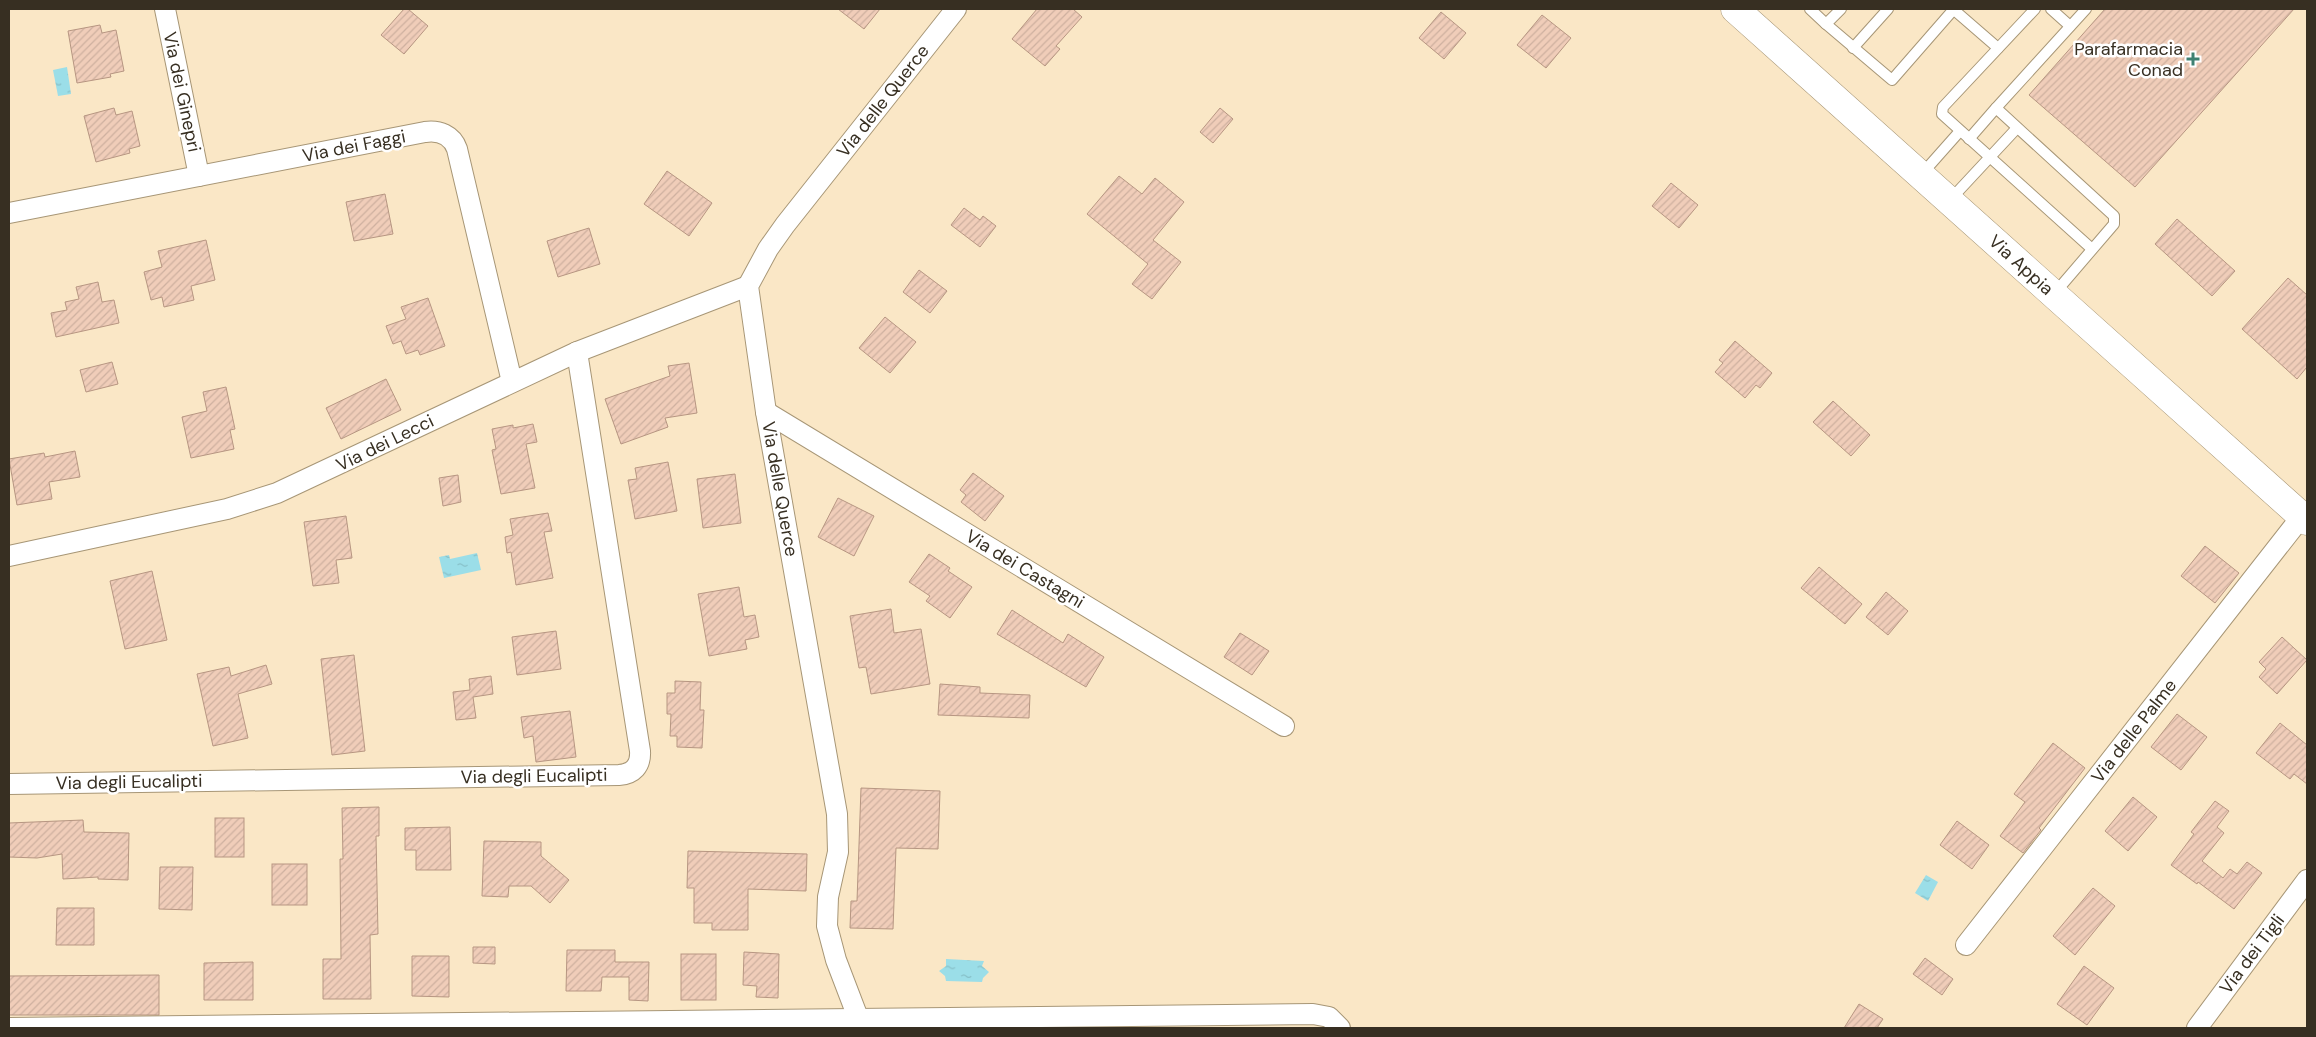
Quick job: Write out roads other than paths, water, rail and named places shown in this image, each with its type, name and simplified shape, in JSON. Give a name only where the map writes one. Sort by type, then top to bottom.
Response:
[{"type":"street","name":"Via dei Ginepri","points":[[165,9],[199,176]]},
{"type":"street","name":"Via delle Querce","points":[[860,1024],[836,960],[827,926],[828,897],[838,852],[837,814],[766,412],[748,286],[768,250],[785,225],[956,9]]},
{"type":"street","name":"Via Appia","points":[[1735,9],[2304,518]]},
{"type":"street","name":"Via dei Faggi","points":[[9,213],[436,131],[447,136],[457,149],[512,382]]},
{"type":"street","name":"Via dei Lecci","points":[[9,556],[227,509],[264,498],[310,479],[577,352],[748,286]]},
{"type":"street","name":"Via degli Eucalipti","points":[[9,784],[619,775],[633,771],[638,764],[640,751],[577,352]]},
{"type":"street","name":"Via dei Castagni","points":[[766,412],[1284,726]]},
{"type":"street","name":"Via delle Palme","points":[[1966,946],[2304,518]]},
{"type":"street","name":"Via dei Tigli","points":[[2197,1028],[2307,880]]},
{"type":"street","points":[[9,1028],[860,1024],[1313,1014],[1329,1017],[1340,1028]]},
{"type":"lane","points":[[1810,9],[1892,80],[1954,9],[1998,48]]},
{"type":"lane","points":[[1826,24],[1841,9]]},
{"type":"lane","points":[[1853,48],[1888,9]]},
{"type":"lane","points":[[2035,9],[1942,110],[1942,114],[1989,159],[2092,249]]},
{"type":"lane","points":[[2051,9],[2070,26]]},
{"type":"lane","points":[[1969,139],[2086,9]]},
{"type":"lane","points":[[1996,108],[2114,216],[2114,224],[2054,294]]},
{"type":"lane","points":[[1950,201],[2017,128]]},
{"type":"lane","points":[[1920,174],[1960,131]]},
{"type":"water","points":[[67,67],[71,94],[58,96],[53,70]]},
{"type":"water","points":[[477,553],[481,570],[444,578],[439,557],[449,555],[450,559]]},
{"type":"water","points":[[1926,875],[1938,882],[1928,901],[1915,893]]},
{"type":"water","points":[[946,959],[984,961],[982,966],[989,972],[982,982],[946,981],[945,976],[939,971],[946,966]]},
{"type":"place","name":"Parafarmacia Conad","points":[[2193,59]]}]
